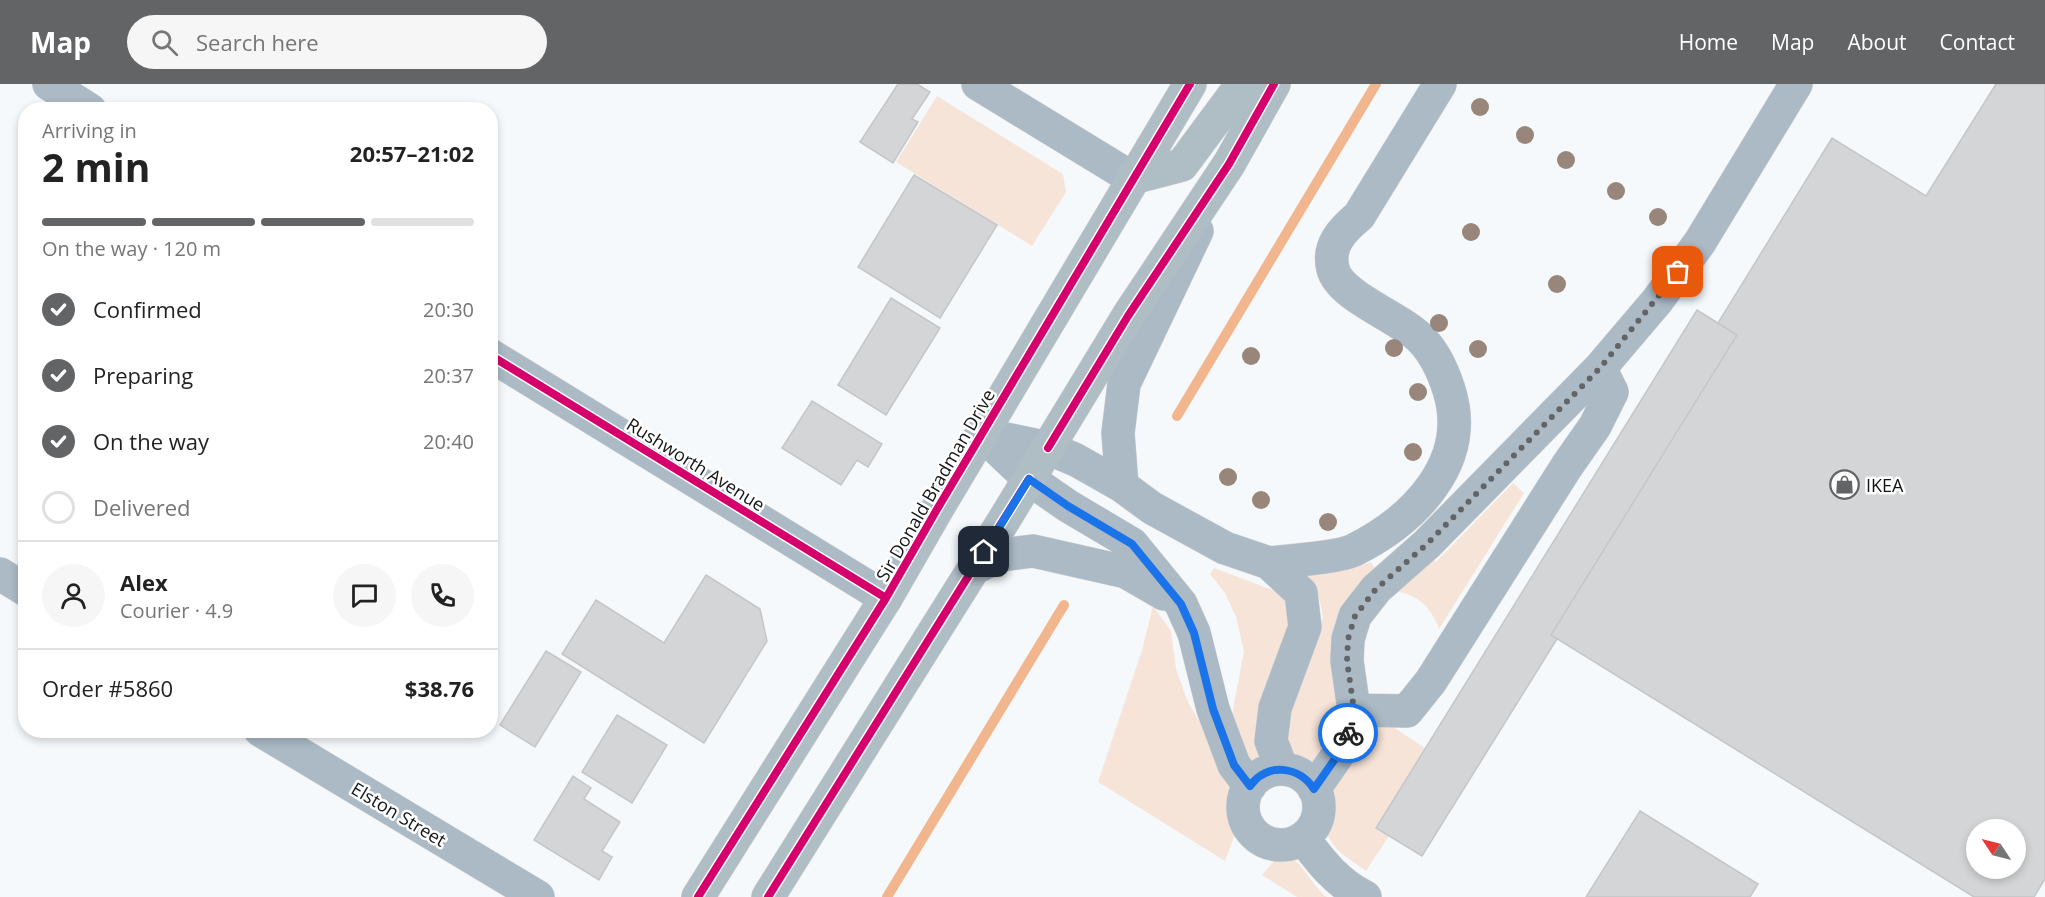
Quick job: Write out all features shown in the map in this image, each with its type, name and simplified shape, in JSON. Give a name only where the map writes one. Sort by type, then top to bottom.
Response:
[{"type":"main road","name":"Sir Donald Bradman Drive","points":[[698,897],[886,598],[1132,178],[1190,84]]},
{"type":"main road","points":[[1132,178],[1182,165],[1242,84]]},
{"type":"main road","points":[[768,897],[974,568],[1128,316],[1228,164],[1274,84]]},
{"type":"street","points":[[49,84],[77,102]]},
{"type":"street","points":[[978,84],[1132,178]]},
{"type":"street","points":[[1269,563],[1353,551],[1406,516],[1432,488],[1448,462],[1455,429],[1454,412],[1445,375],[1436,357],[1420,337],[1341,285],[1333,270],[1332,253],[1340,231],[1359,216],[1440,84]]},
{"type":"street","points":[[1314,789],[1344,746],[1354,710],[1347,661],[1348,639],[1355,616],[1376,589],[1427,544],[1600,368],[1657,301],[1700,242],[1796,84]]},
{"type":"street","points":[[1122,486],[1118,444],[1124,384],[1228,164]]},
{"type":"street","name":"Rushworth Avenue","points":[[498,360],[886,598]]},
{"type":"street","points":[[1354,710],[1407,711],[1431,681],[1566,466],[1595,426],[1612,392],[1600,368]]},
{"type":"street","points":[[982,434],[1048,448],[1091,469],[1122,486],[1152,508],[1224,548],[1269,563],[1301,593],[1305,627],[1275,708],[1271,741],[1282,770]]},
{"type":"street","points":[[982,434],[1029,479],[1068,506],[1181,604],[1194,633],[1213,709],[1234,765],[1250,786]]},
{"type":"street","points":[[974,568],[1002,555],[1033,551],[1129,558]]},
{"type":"street","points":[[0,574],[18,585]]},
{"type":"street","name":"Elston Street","points":[[273,738],[538,897]]},
{"type":"street","points":[[1282,770],[1300,774],[1314,789],[1319,805],[1318,817],[1312,829],[1303,838],[1292,843],[1280,845],[1267,843],[1248,827],[1244,815],[1243,802],[1250,786],[1264,773],[1282,770]]},
{"type":"street","points":[[1303,838],[1327,869],[1350,890],[1365,897]]},
{"type":"shaded area","points":[[937,96],[1063,174],[1066,192],[1032,246],[896,162]]},
{"type":"shaded area","points":[[1513,483],[1524,493],[1439,629],[1431,613],[1421,602],[1407,594],[1390,590],[1430,556],[1436,562]]},
{"type":"shaded area","points":[[1371,562],[1377,572],[1338,726],[1310,772],[1286,745],[1284,731],[1323,618],[1316,594],[1301,573],[1354,568]]},
{"type":"shaded area","points":[[1214,568],[1275,591],[1287,604],[1289,623],[1265,766],[1254,773],[1233,730],[1233,709],[1244,651],[1236,617],[1225,593],[1210,574]]},
{"type":"shaded area","points":[[1153,606],[1171,631],[1176,669],[1188,702],[1234,782],[1239,803],[1237,829],[1225,861],[1098,782],[1142,650]]},
{"type":"shaded area","points":[[1384,721],[1425,748],[1376,827],[1389,836],[1366,871],[1339,851],[1327,834],[1324,803],[1335,770],[1358,726]]},
{"type":"shaded area","points":[[1285,855],[1302,867],[1316,887],[1327,897],[1297,897],[1262,875],[1276,859]]},
{"type":"building","points":[[898,84],[917,84],[930,92],[912,119],[918,122],[893,163],[860,142]]},
{"type":"building","name":"IKEA","points":[[1996,84],[2045,84],[2045,879],[2034,897],[1974,897],[1551,635],[1737,335],[1718,323],[1832,138],[1926,196]]},
{"type":"building","points":[[914,175],[997,225],[940,318],[858,267]]},
{"type":"building","points":[[891,298],[940,328],[886,415],[838,385]]},
{"type":"building","points":[[1697,310],[1737,335],[1551,635],[1557,639],[1422,856],[1376,828]]},
{"type":"building","points":[[812,401],[882,444],[868,467],[857,460],[841,485],[782,448]]},
{"type":"building","points":[[706,575],[760,609],[767,641],[704,743],[562,654],[596,600],[664,643]]},
{"type":"building","points":[[546,651],[581,672],[535,747],[500,725]]},
{"type":"building","points":[[617,715],[667,745],[632,803],[582,772]]},
{"type":"building","points":[[573,776],[591,788],[584,799],[620,822],[602,851],[612,857],[599,880],[534,840]]},
{"type":"building","points":[[1640,811],[1758,884],[1750,897],[1586,897]]},
{"type":"waterway","points":[[1177,416],[1376,84]]},
{"type":"waterway","points":[[887,897],[1064,605]]},
{"type":"cycle path","points":[[698,897],[886,598],[1190,84]]},
{"type":"cycle path","points":[[1048,448],[1128,316],[1229,164],[1274,84]]},
{"type":"cycle path","points":[[498,360],[886,598]]},
{"type":"cycle path","points":[[768,897],[1029,479]]},
{"type":"way so far","points":[[1348,733],[1354,710],[1347,661],[1348,639],[1355,616],[1376,589],[1427,544],[1600,368],[1657,301],[1678,272]]},
{"type":"place","name":"IKEA","points":[[1845,485]]},
{"type":"route","points":[[984,552],[1029,479],[1068,506],[1132,544],[1181,604],[1194,633],[1213,709],[1234,765],[1250,786],[1264,773],[1276,769],[1300,774],[1310,782],[1314,789],[1344,746],[1348,733]]}]
